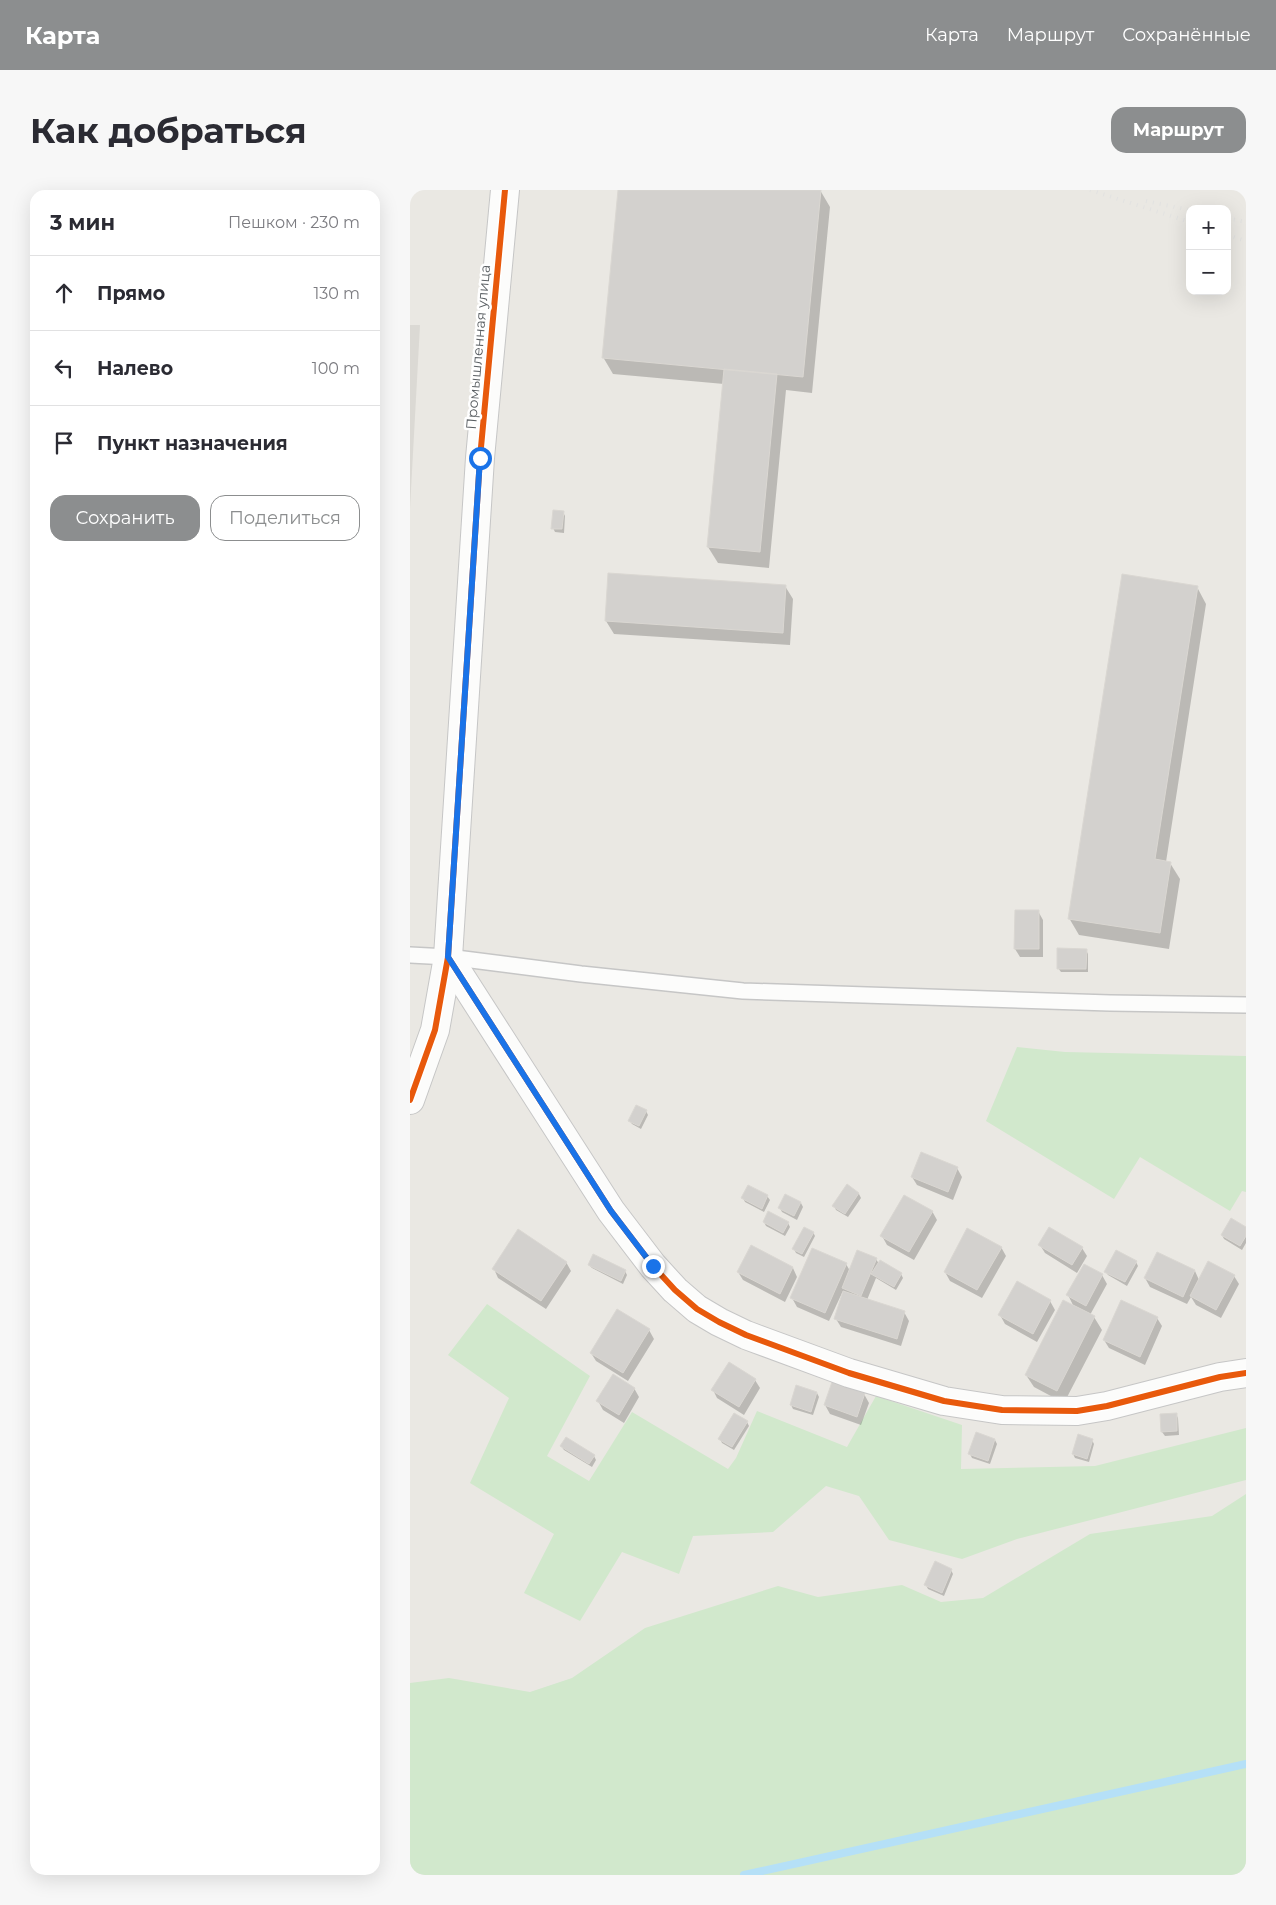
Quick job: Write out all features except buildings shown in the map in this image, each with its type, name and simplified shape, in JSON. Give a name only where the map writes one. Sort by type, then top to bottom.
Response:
[{"type":"street","name":"Промышленная улица","points":[[410,1100],[435,1030],[448,957],[480,458],[505,190]]},
{"type":"street","points":[[448,957],[611,1211],[653,1266],[675,1290],[697,1309],[719,1322],[746,1335],[849,1374],[944,1401],[1002,1410],[1077,1411],[1107,1406],[1220,1377],[1246,1373]]},
{"type":"lane","points":[[410,955],[448,957],[581,974],[743,991],[1110,1003],[1246,1004]]},
{"type":"shaded area","points":[[410,325],[420,325],[410,508]]},
{"type":"green space","points":[[1017,1047],[1065,1052],[1246,1056],[1246,1192],[1242,1191],[1230,1211],[1140,1157],[1114,1199],[986,1121]]},
{"type":"green space","points":[[487,1304],[590,1376],[547,1456],[589,1481],[632,1412],[728,1469],[736,1458],[757,1411],[847,1447],[876,1396],[962,1425],[961,1469],[1095,1466],[1246,1428],[1246,1480],[1017,1539],[962,1559],[889,1540],[859,1496],[826,1486],[773,1532],[693,1536],[679,1574],[622,1552],[580,1621],[524,1593],[554,1534],[470,1483],[509,1398],[448,1355]]},
{"type":"green space","points":[[1246,1494],[1246,1875],[410,1875],[410,1683],[449,1678],[530,1692],[572,1678],[645,1628],[778,1586],[818,1597],[902,1585],[941,1602],[983,1598],[1090,1534],[1212,1516]]},
{"type":"waterway","points":[[744,1875],[1246,1764]]},
{"type":"railway","points":[[1090,190],[1186,221]]},
{"type":"railway","points":[[1146,201],[1186,209]]},
{"type":"railway","points":[[1231,219],[1246,222]]},
{"type":"railway","points":[[1231,236],[1246,241]]},
{"type":"cycle path","points":[[410,1100],[435,1030],[448,957],[480,458],[505,190]]},
{"type":"cycle path","points":[[448,957],[611,1211],[653,1266],[675,1290],[697,1309],[719,1322],[746,1335],[849,1373],[944,1401],[1002,1410],[1077,1411],[1107,1406],[1220,1377],[1246,1373]]},
{"type":"route","points":[[480,458],[448,957],[545,1111],[611,1211],[653,1266]]}]
